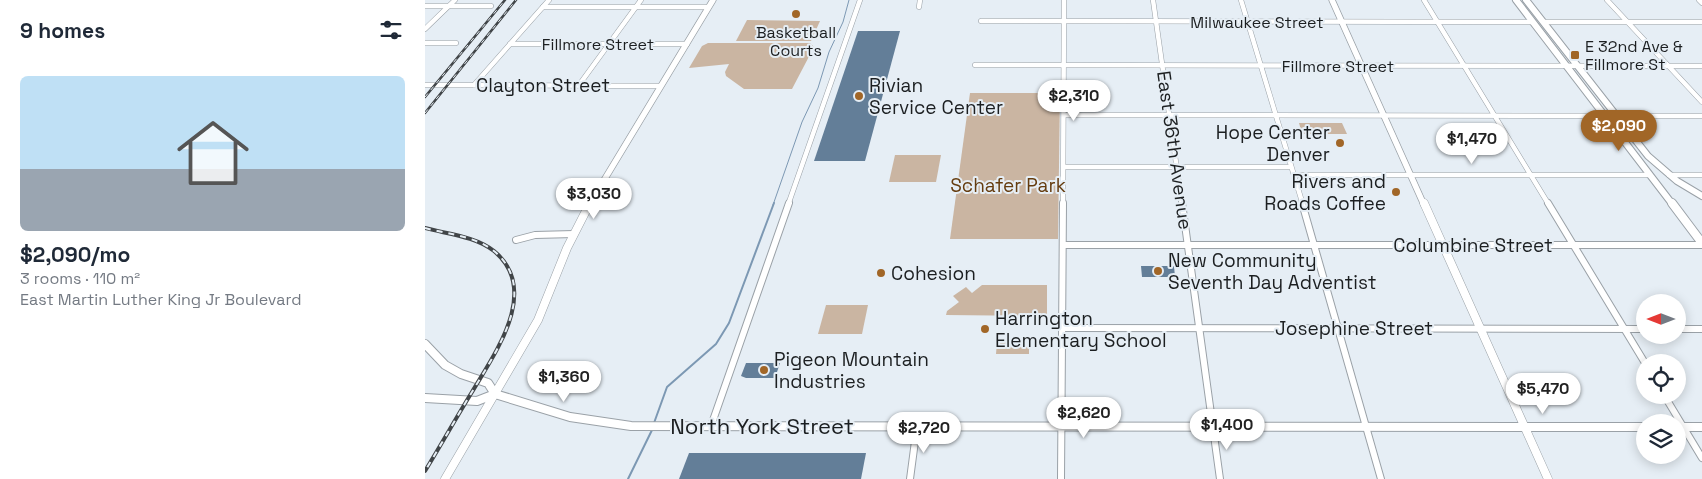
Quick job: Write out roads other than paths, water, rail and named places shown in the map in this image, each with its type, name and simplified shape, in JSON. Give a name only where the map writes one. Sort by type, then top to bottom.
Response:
[{"type":"main road","points":[[1516,0],[1702,244]]},
{"type":"main road","points":[[1526,0],[1648,156],[1669,175],[1702,196]]},
{"type":"main road","points":[[425,344],[443,365],[471,379],[488,383],[495,394],[477,401],[425,398]]},
{"type":"main road","name":"North York Street","points":[[495,394],[576,419],[631,426],[1636,427]]},
{"type":"main road","points":[[1686,427],[1702,427]]},
{"type":"street","points":[[425,29],[455,0]]},
{"type":"street","points":[[474,85],[549,0]]},
{"type":"street","points":[[579,85],[641,0]]},
{"type":"street","points":[[445,479],[542,312],[574,234],[594,196],[713,0]]},
{"type":"street","points":[[711,426],[860,0]]},
{"type":"street","points":[[919,7],[920,0]]},
{"type":"street","points":[[1061,479],[1064,0]]},
{"type":"street","name":"East 36th Avenue","points":[[1153,0],[1189,245],[1220,479]]},
{"type":"street","points":[[1241,0],[1315,245],[1381,479]]},
{"type":"street","points":[[1332,0],[1548,479]]},
{"type":"street","points":[[1424,0],[1639,354]]},
{"type":"street","points":[[1607,0],[1702,102]]},
{"type":"street","points":[[1699,0],[1702,3]]},
{"type":"street","points":[[425,6],[491,6]]},
{"type":"street","points":[[543,7],[709,7]]},
{"type":"street","name":"Milwaukee Street","points":[[981,22],[1533,22]]},
{"type":"street","points":[[1543,22],[1702,22]]},
{"type":"street","points":[[425,43],[456,43]]},
{"type":"street","name":"Fillmore Street","points":[[510,44],[687,44]]},
{"type":"street","name":"Fillmore Street","points":[[975,65],[1702,66]]},
{"type":"street","name":"Clayton Street","points":[[425,85],[661,86]]},
{"type":"street","points":[[1064,115],[1702,116]]},
{"type":"street","points":[[1064,166],[1291,167]]},
{"type":"street","points":[[1294,175],[1650,175]]},
{"type":"street","points":[[1669,175],[1702,175]]},
{"type":"street","points":[[516,240],[535,235],[574,234]]},
{"type":"street","name":"Columbine Street","points":[[1063,245],[1702,244]]},
{"type":"street","name":"Josephine Street","points":[[1062,328],[1636,329]]},
{"type":"street","points":[[1686,329],[1702,329]]},
{"type":"street","points":[[910,479],[917,426]]},
{"type":"street","points":[[1686,434],[1702,458]]},
{"type":"waterway","points":[[773,205],[802,122],[818,88],[829,52],[843,22],[849,0]]},
{"type":"waterway","points":[[654,423],[667,387],[716,344],[729,323],[774,203]]},
{"type":"waterway","points":[[628,479],[653,428]]},
{"type":"railway","points":[[425,97],[505,0]]},
{"type":"railway","points":[[425,113],[516,0]]},
{"type":"railway","points":[[425,228],[461,236],[478,242],[494,251],[507,267],[514,284],[514,302],[509,322],[501,341],[425,471]]},
{"type":"place","name":"Basketball Courts","points":[[796,14]]},
{"type":"place","name":"E 32nd Ave & Fillmore St","points":[[1575,55]]},
{"type":"place","name":"Rivian Service Center","points":[[859,96]]},
{"type":"place","name":"Hope Center Denver","points":[[1340,143]]},
{"type":"place","name":"Rivers and Roads Coffee","points":[[1396,192]]},
{"type":"place","name":"New Community Seventh Day Adventist","points":[[1158,271]]},
{"type":"place","name":"Cohesion","points":[[881,273]]},
{"type":"place","name":"Harrington Elementary School","points":[[985,329]]},
{"type":"place","name":"Pigeon Mountain Industries","points":[[764,370]]},
{"type":"park label","name":"Schafer Park","points":[[1008,185]]}]
